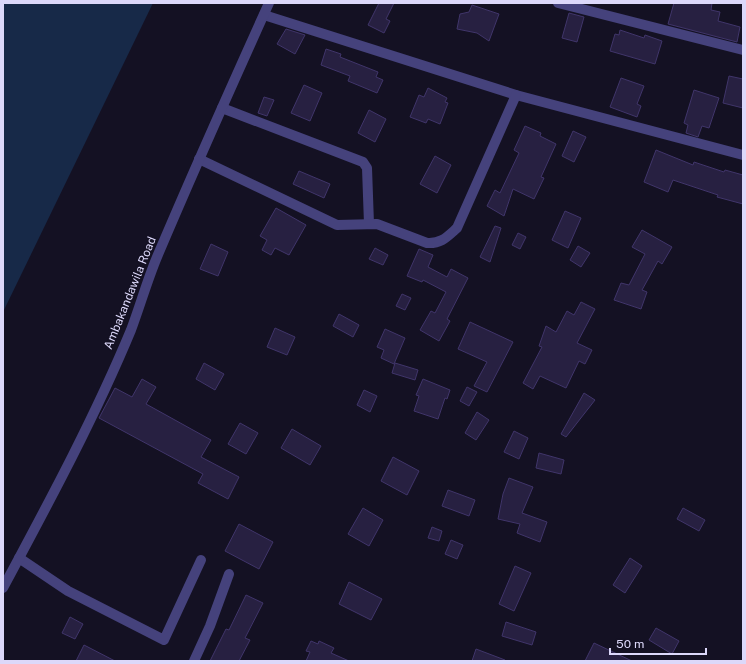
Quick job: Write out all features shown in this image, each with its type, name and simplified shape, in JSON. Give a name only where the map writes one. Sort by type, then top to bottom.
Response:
[{"type":"street","name":"Ambakandawila Road","points":[[3,588],[57,488],[100,398],[131,329],[156,259],[269,3]]},
{"type":"street","points":[[558,3],[743,50]]},
{"type":"street","points":[[264,15],[516,95],[743,154]]},
{"type":"street","points":[[199,159],[337,225],[377,224],[427,243],[436,244],[445,240],[456,228],[516,95]]},
{"type":"street","points":[[222,108],[363,162],[368,168],[369,224]]},
{"type":"street","points":[[19,558],[68,591],[164,640],[201,560]]},
{"type":"street","points":[[194,661],[210,626],[229,574]]},
{"type":"water","points":[[3,3],[153,3],[3,312]]},
{"type":"building","points":[[379,3],[394,3],[386,19],[390,21],[384,33],[368,25]]},
{"type":"building","points":[[674,3],[712,3],[711,10],[720,12],[718,21],[740,27],[737,42],[668,24]]},
{"type":"building","points":[[472,5],[499,14],[489,41],[477,33],[457,29],[460,14],[469,12]]},
{"type":"building","points":[[569,13],[584,17],[577,42],[562,38]]},
{"type":"building","points":[[286,29],[305,35],[295,54],[277,44]]},
{"type":"building","points":[[620,30],[644,38],[645,35],[662,41],[655,64],[610,51],[615,34],[619,35]]},
{"type":"building","points":[[326,49],[341,54],[340,57],[378,72],[376,77],[383,80],[377,93],[348,81],[350,76],[321,65]]},
{"type":"building","points":[[729,76],[743,79],[743,108],[723,103]]},
{"type":"building","points":[[621,78],[644,86],[637,104],[641,106],[637,117],[610,107]]},
{"type":"building","points":[[304,85],[322,93],[310,121],[291,113]]},
{"type":"building","points":[[428,88],[447,98],[445,102],[448,103],[440,124],[428,119],[426,123],[410,117],[419,95],[424,97]]},
{"type":"building","points":[[694,90],[719,98],[709,128],[702,126],[698,137],[686,133],[688,125],[684,123]]},
{"type":"building","points":[[264,97],[274,100],[267,116],[258,113]]},
{"type":"building","points":[[369,110],[386,119],[375,142],[358,133]]},
{"type":"building","points":[[525,126],[541,133],[540,136],[556,144],[541,177],[544,178],[534,199],[513,189],[504,216],[487,206],[495,190],[500,193],[519,153],[514,150]]},
{"type":"building","points":[[573,131],[586,137],[574,162],[562,156]]},
{"type":"building","points":[[656,150],[693,165],[694,162],[724,172],[725,170],[743,175],[743,204],[717,197],[718,195],[673,180],[668,192],[644,182]]},
{"type":"building","points":[[435,156],[451,165],[437,193],[420,184]]},
{"type":"building","points":[[299,171],[330,184],[324,198],[293,184]]},
{"type":"building","points":[[276,208],[306,225],[289,255],[275,248],[271,255],[262,250],[267,240],[260,236]]},
{"type":"building","points":[[565,211],[581,218],[568,248],[552,240]]},
{"type":"building","points":[[495,226],[501,228],[490,262],[480,257]]},
{"type":"building","points":[[642,230],[672,247],[662,264],[658,261],[642,290],[647,292],[641,309],[614,300],[621,283],[629,285],[645,254],[632,247]]},
{"type":"building","points":[[518,233],[526,237],[520,249],[512,245]]},
{"type":"building","points":[[211,244],[228,252],[218,276],[200,269]]},
{"type":"building","points":[[578,246],[590,253],[581,267],[570,260]]},
{"type":"building","points":[[375,248],[388,255],[383,265],[369,259]]},
{"type":"building","points":[[419,249],[433,255],[428,267],[447,277],[451,269],[468,278],[447,319],[450,321],[439,341],[420,330],[431,311],[435,313],[446,292],[423,280],[422,282],[407,276]]},
{"type":"building","points":[[402,294],[411,298],[405,310],[396,306]]},
{"type":"building","points":[[581,302],[595,309],[577,343],[592,350],[585,364],[579,361],[566,388],[540,376],[533,389],[523,383],[542,347],[539,346],[546,326],[556,332],[567,311],[574,315]]},
{"type":"building","points":[[339,314],[359,325],[353,337],[333,326]]},
{"type":"building","points":[[470,322],[513,342],[487,392],[474,386],[487,362],[458,349]]},
{"type":"building","points":[[275,328],[295,337],[287,355],[267,347]]},
{"type":"building","points":[[385,329],[405,338],[394,364],[381,358],[384,350],[377,347]]},
{"type":"building","points":[[204,363],[224,374],[215,390],[196,379]]},
{"type":"building","points":[[395,363],[418,370],[415,380],[392,373]]},
{"type":"building","points":[[142,379],[156,387],[146,404],[211,440],[201,457],[239,477],[228,499],[198,483],[203,474],[99,418],[115,388],[132,397]]},
{"type":"building","points":[[423,379],[450,390],[447,399],[445,398],[438,419],[414,411],[419,396],[416,395]]},
{"type":"building","points":[[467,387],[477,392],[469,406],[460,401]]},
{"type":"building","points":[[364,390],[377,396],[370,412],[357,405]]},
{"type":"building","points":[[584,393],[595,400],[566,437],[561,434]]},
{"type":"building","points":[[477,412],[489,420],[476,440],[465,433]]},
{"type":"building","points":[[240,423],[258,433],[246,454],[228,444]]},
{"type":"building","points":[[292,429],[321,446],[310,465],[281,448]]},
{"type":"building","points":[[514,431],[528,438],[519,459],[504,452]]},
{"type":"building","points":[[539,453],[564,460],[561,474],[536,468]]},
{"type":"building","points":[[393,457],[419,471],[407,495],[381,481]]},
{"type":"building","points":[[509,478],[533,487],[522,513],[547,522],[540,542],[517,533],[520,524],[498,519],[503,494]]},
{"type":"building","points":[[448,490],[475,500],[469,516],[442,506]]},
{"type":"building","points":[[363,508],[383,520],[369,546],[348,534]]},
{"type":"building","points":[[683,508],[705,520],[699,531],[677,519]]},
{"type":"building","points":[[239,524],[273,542],[259,569],[225,551]]},
{"type":"building","points":[[432,527],[442,531],[439,541],[428,538]]},
{"type":"building","points":[[451,540],[463,545],[457,559],[445,554]]},
{"type":"building","points":[[630,558],[642,566],[625,593],[613,585]]},
{"type":"building","points":[[515,566],[531,573],[514,611],[499,604]]},
{"type":"building","points":[[349,582],[382,599],[371,620],[339,604]]},
{"type":"building","points":[[246,595],[263,603],[245,638],[250,640],[239,661],[210,661],[226,629],[229,630]]},
{"type":"building","points":[[70,617],[83,624],[75,639],[62,633]]},
{"type":"building","points":[[506,622],[536,632],[532,645],[502,636]]},
{"type":"building","points":[[656,628],[679,641],[672,654],[649,640]]},
{"type":"building","points":[[311,641],[318,644],[319,641],[334,648],[331,653],[349,661],[306,661],[310,652],[306,651]]},
{"type":"building","points":[[594,643],[632,661],[585,661]]},
{"type":"building","points":[[84,645],[115,661],[76,661]]},
{"type":"building","points":[[476,649],[505,660],[472,661]]}]
